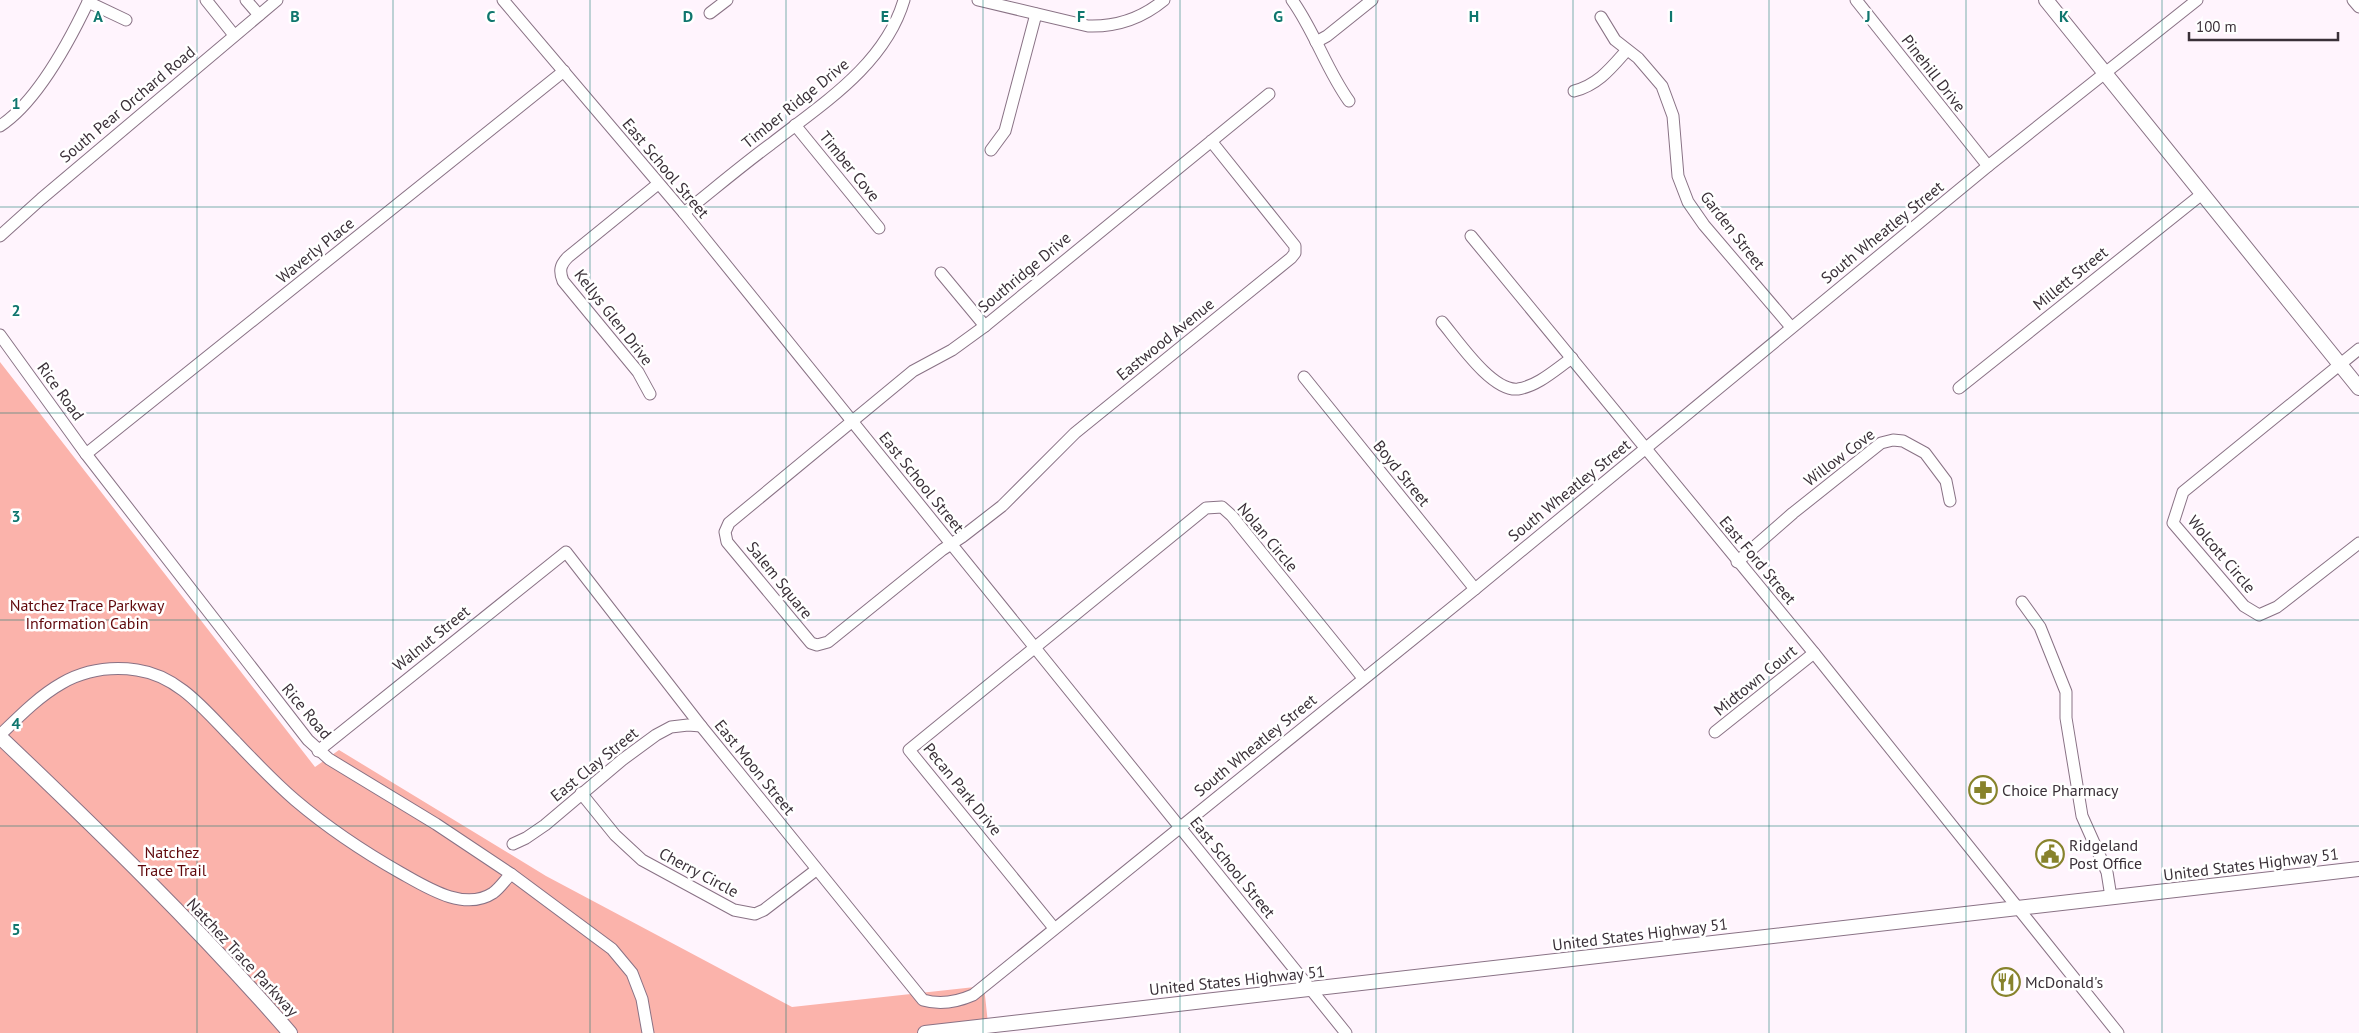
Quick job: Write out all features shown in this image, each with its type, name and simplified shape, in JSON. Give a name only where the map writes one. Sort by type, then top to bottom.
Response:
[{"type":"main road","points":[[2046,0],[2359,388]]},
{"type":"main road","name":"Natchez Trace Parkway","points":[[0,736],[105,837],[205,939],[290,1033]]},
{"type":"main road","name":"United States Highway 51","points":[[924,1033],[2359,869]]},
{"type":"street","points":[[206,0],[234,35]]},
{"type":"street","points":[[246,0],[259,15]]},
{"type":"street","name":"South Pear Orchard Road","points":[[0,236],[40,199],[277,0]]},
{"type":"street","name":"East School Street","points":[[503,0],[684,213],[1346,1033]]},
{"type":"street","points":[[710,13],[727,0]]},
{"type":"street","name":"Timber Ridge Drive","points":[[684,213],[847,83],[874,57],[889,36],[899,17],[904,0]]},
{"type":"street","points":[[978,0],[1088,26],[1104,27],[1136,18],[1164,0]]},
{"type":"street","points":[[1292,0],[1309,26],[1329,70],[1349,101]]},
{"type":"street","points":[[1316,42],[1328,36],[1372,0]]},
{"type":"street","name":"Pinehill Drive","points":[[1856,0],[1988,166]]},
{"type":"street","name":"South Wheatley Street","points":[[960,1001],[973,996],[1054,928],[1645,449],[1988,166],[2197,0]]},
{"type":"street","points":[[2353,0],[2359,7]]},
{"type":"street","points":[[0,126],[23,104],[54,67],[88,1],[126,20]]},
{"type":"street","points":[[991,150],[1005,131],[1036,14]]},
{"type":"street","name":"Garden Street","points":[[1601,17],[1614,40],[1651,70],[1662,86],[1673,116],[1678,176],[1688,202],[1704,225],[1791,327]]},
{"type":"street","points":[[1574,91],[1586,89],[1602,78],[1627,50]]},
{"type":"street","name":"Waverly Place","points":[[86,454],[564,71]]},
{"type":"street","name":"Southridge Drive","points":[[853,421],[913,371],[960,345],[985,326],[1269,94]]},
{"type":"street","name":"Timber Cove","points":[[795,125],[879,228]]},
{"type":"street","name":"Eastwood Avenue","points":[[951,544],[1002,506],[1075,433],[1295,252],[1295,246],[1211,140]]},
{"type":"street","name":"Kellys Glen Drive","points":[[650,394],[638,372],[563,281],[560,274],[562,263],[658,184]]},
{"type":"street","name":"Millett Street","points":[[1959,388],[2202,194]]},
{"type":"street","name":"East Ford Street","points":[[1471,236],[1737,562],[1814,653],[2118,1033]]},
{"type":"street","points":[[941,273],[985,326]]},
{"type":"street","points":[[1442,322],[1485,373],[1502,386],[1518,389],[1538,382],[1572,358]]},
{"type":"street","name":"Rice Road","points":[[0,335],[86,454],[294,724],[318,751],[511,874],[597,936],[622,960],[632,973],[642,999],[648,1033]]},
{"type":"street","name":"Wolcott Circle","points":[[2359,349],[2183,492],[2173,522],[2244,606],[2259,615],[2277,607],[2359,544]]},
{"type":"street","name":"Boyd Street","points":[[1304,378],[1475,588]]},
{"type":"street","name":"Salem Square","points":[[853,421],[729,523],[725,532],[727,542],[808,640],[817,645],[828,642],[951,544]]},
{"type":"street","name":"Willow Cove","points":[[1737,562],[1793,513],[1881,443],[1892,440],[1903,441],[1924,454],[1946,481],[1950,500]]},
{"type":"street","name":"Nolan Circle","points":[[1035,648],[1206,508],[1222,507],[1232,516],[1363,678]]},
{"type":"street","name":"Walnut Street","points":[[318,751],[566,552]]},
{"type":"street","name":"East Moon Street","points":[[566,552],[701,726],[923,1000],[933,1003],[960,1001]]},
{"type":"street","points":[[2022,602],[2040,627],[2066,692],[2066,718],[2082,816],[2107,872],[2111,897]]},
{"type":"street","name":"Pecan Park Drive","points":[[1035,648],[909,750],[1054,928]]},
{"type":"street","name":"Midtown Court","points":[[1715,732],[1814,653]]},
{"type":"street","points":[[0,736],[45,693],[72,677],[104,669],[128,669],[148,672],[165,678],[190,696],[270,777],[315,816],[379,860],[414,880],[443,894],[466,900],[494,893],[511,874]]},
{"type":"street","name":"East Clay Street","points":[[513,844],[545,825],[581,793],[656,735],[671,728],[688,725],[701,726]]},
{"type":"street","name":"Cherry Circle","points":[[581,793],[615,835],[642,860],[734,910],[755,914],[764,910],[816,870]]},
{"type":"green space","name":"Natchez Trace Trail","points":[[0,362],[315,767],[339,750],[546,876],[792,1007],[984,986],[989,1033],[0,1033]]},
{"type":"place","name":"Choice Pharmacy","points":[[1983,790]]},
{"type":"place","name":"Ridgeland Post Office","points":[[2050,854]]},
{"type":"place","name":"McDonald's","points":[[2006,982]]},
{"type":"park label","name":"Natchez Trace Parkway Information Cabin","points":[[87,614]]}]
